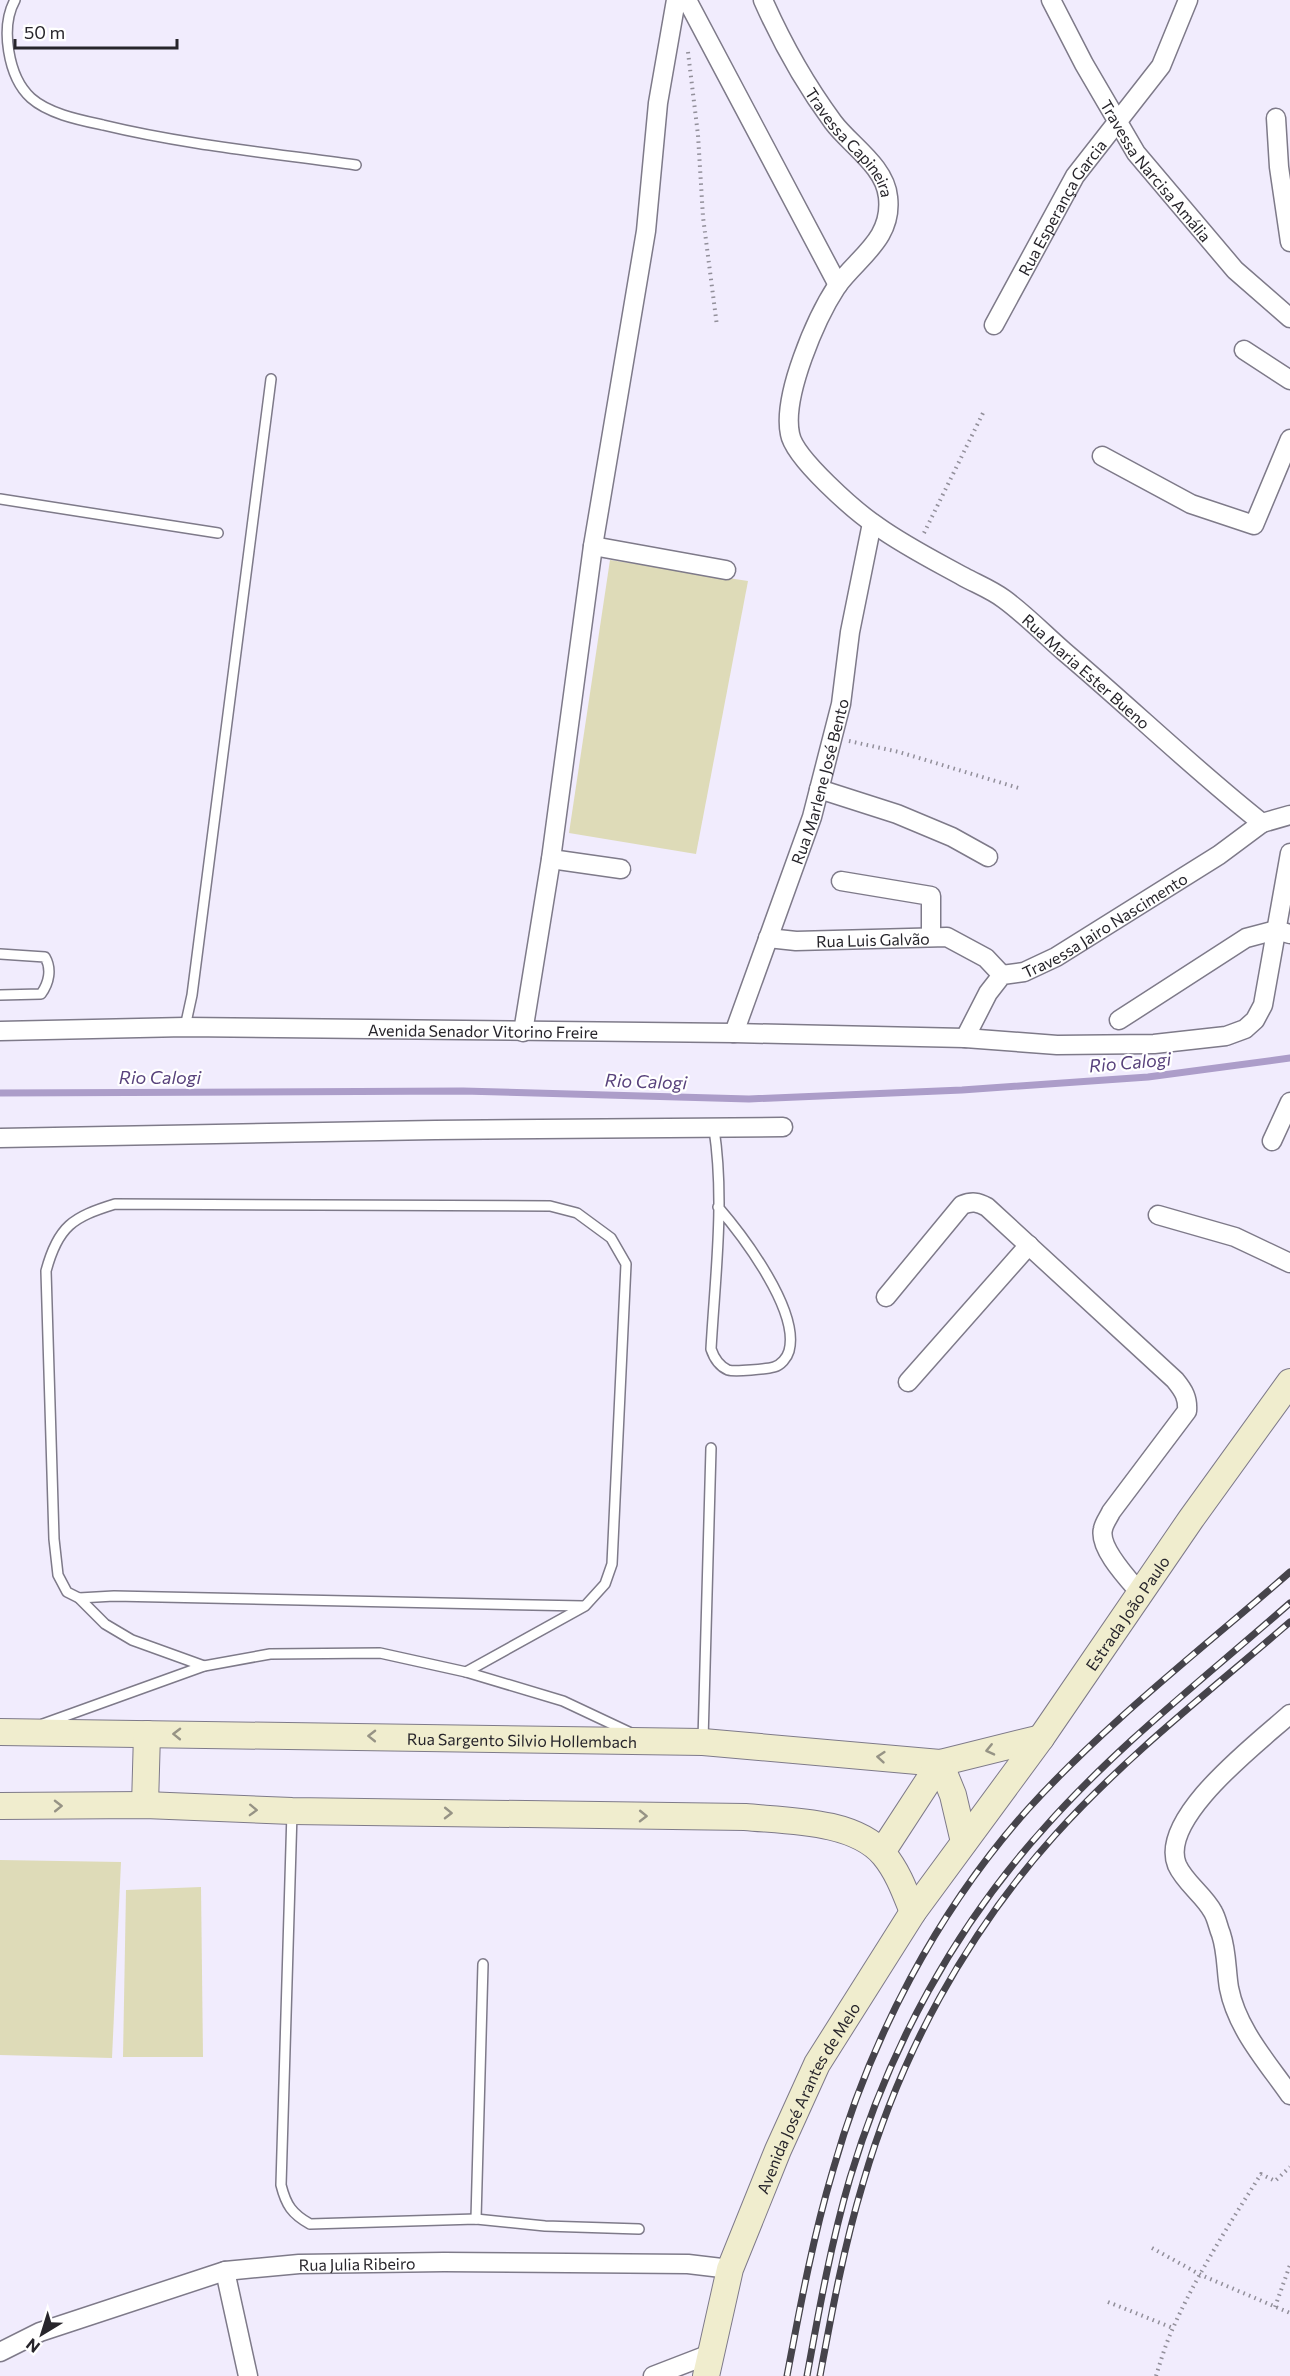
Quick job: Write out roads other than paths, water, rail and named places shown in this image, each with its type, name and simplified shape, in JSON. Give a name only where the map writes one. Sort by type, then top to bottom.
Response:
[{"type":"main road","name":"Estrada João Paulo","points":[[964,1842],[1041,1738],[1191,1519],[1290,1382]]},
{"type":"main road","name":"Rua Sargento Silvio Hollembach","points":[[9,1732],[703,1742],[940,1762],[1041,1738]]},
{"type":"main road","points":[[145,1805],[147,1734]]},
{"type":"main road","points":[[940,1762],[953,1795],[964,1842]]},
{"type":"main road","points":[[882,1852],[940,1762]]},
{"type":"main road","points":[[0,1806],[145,1805],[292,1811],[745,1817],[816,1824],[857,1834],[882,1852],[903,1886],[913,1912]]},
{"type":"main road","name":"Avenida José Arantes de Melo","points":[[708,2365],[730,2269],[778,2150],[817,2064],[913,1912],[964,1842]]},
{"type":"street","points":[[523,1032],[551,859],[593,546],[646,231],[658,103],[676,0]]},
{"type":"street","points":[[687,0],[838,285]]},
{"type":"street","name":"Travessa Capineira","points":[[764,0],[775,26],[808,85],[834,123],[880,174],[888,196],[888,219],[879,237],[864,258],[838,285],[811,336],[793,389],[789,416],[790,436],[803,458],[823,480],[872,523]]},
{"type":"street","name":"Travessa Narcisa Amália","points":[[1052,0],[1084,64],[1136,153],[1235,270],[1290,318]]},
{"type":"street","name":"Rua Esperança Garcia","points":[[994,325],[1075,176],[1161,66],[1188,0]]},
{"type":"street","points":[[1276,118],[1279,166],[1290,242]]},
{"type":"street","points":[[1244,350],[1290,380]]},
{"type":"street","points":[[1102,456],[1191,504],[1254,525],[1290,439]]},
{"type":"street","name":"Rua Maria Ester Bueno","points":[[872,523],[915,551],[1003,598],[1215,786],[1262,824]]},
{"type":"street","name":"Rua Marlene José Bento","points":[[734,1033],[812,817],[841,704],[850,632],[872,523]]},
{"type":"street","points":[[593,546],[726,570]]},
{"type":"street","points":[[819,789],[897,814],[952,837],[988,857]]},
{"type":"street","points":[[1262,824],[1290,815]]},
{"type":"street","name":"Travessa Jairo Nascimento","points":[[965,1038],[988,993],[1002,975],[1024,972],[1056,957],[1219,855],[1262,824]]},
{"type":"street","points":[[1119,1020],[1246,938],[1283,932],[1290,853]]},
{"type":"street","points":[[551,859],[621,869]]},
{"type":"street","points":[[842,881],[931,896],[930,936]]},
{"type":"street","name":"Avenida Senador Vitorino Freire","points":[[0,1031],[185,1027],[734,1033],[965,1038],[1057,1045],[1154,1044],[1226,1036],[1245,1029],[1255,1020],[1263,1005],[1283,932]]},
{"type":"street","name":"Rua Luis Galvão","points":[[768,938],[796,941],[947,937],[986,958],[1002,975]]},
{"type":"street","points":[[1272,1141],[1290,1102]]},
{"type":"street","points":[[0,1138],[783,1127]]},
{"type":"street","points":[[886,1297],[962,1204],[970,1201],[987,1207],[1175,1380],[1185,1392],[1188,1402],[1187,1411],[1111,1512],[1102,1530],[1103,1543],[1110,1556],[1141,1594]]},
{"type":"street","points":[[1158,1215],[1235,1237],[1290,1263]]},
{"type":"street","points":[[908,1382],[1029,1245]]},
{"type":"street","points":[[1290,1714],[1210,1786],[1184,1822],[1174,1853],[1178,1867],[1213,1912],[1225,1947],[1229,1989],[1243,2027],[1290,2095]]},
{"type":"street","name":"Rua Julia Ribeiro","points":[[0,2352],[40,2332],[225,2271],[299,2264],[444,2262],[688,2265],[730,2269]]},
{"type":"street","points":[[225,2271],[248,2376]]},
{"type":"street","points":[[653,2376],[708,2365]]},
{"type":"lane","points":[[15,0],[7,27],[7,46],[16,75],[31,98],[65,116],[130,132],[195,143],[356,165]]},
{"type":"lane","points":[[185,1027],[192,995],[271,379]]},
{"type":"lane","points":[[0,499],[218,533]]},
{"type":"lane","points":[[0,954],[45,957],[50,965],[47,986],[41,994],[0,995]]},
{"type":"lane","points":[[714,1129],[719,1158],[711,1350],[720,1365],[730,1370],[775,1367],[785,1359],[789,1350],[790,1325],[761,1261],[718,1206]]},
{"type":"lane","points":[[204,1666],[132,1640],[105,1624],[79,1598],[67,1592],[61,1584],[54,1539],[46,1271],[52,1246],[65,1229],[87,1212],[115,1204],[550,1206],[577,1213],[611,1238],[626,1264],[612,1564],[605,1584],[585,1606],[466,1672]]},
{"type":"lane","points":[[703,1742],[711,1448]]},
{"type":"lane","points":[[79,1598],[126,1596],[585,1606]]},
{"type":"lane","points":[[9,1732],[204,1666],[270,1654],[380,1653],[466,1672],[563,1701],[647,1741]]},
{"type":"lane","points":[[292,1811],[281,2186],[284,2199],[294,2215],[310,2224],[476,2219],[545,2226],[639,2229]]},
{"type":"lane","points":[[476,2219],[483,1964]]},
{"type":"waterway","name":"Rio Calogi","points":[[0,1093],[463,1091],[749,1099],[962,1090],[1148,1077],[1290,1058]]},
{"type":"railway","points":[[787,2376],[819,2221],[848,2121],[887,2025],[936,1934],[964,1890],[995,1848],[1058,1777],[1122,1716],[1290,1572]]},
{"type":"railway","points":[[807,2376],[837,2227],[866,2130],[905,2036],[954,1947],[982,1905],[1013,1865],[1074,1796],[1164,1711],[1290,1603]]},
{"type":"railway","points":[[820,2376],[850,2231],[878,2135],[917,2043],[965,1955],[1023,1873],[1082,1806],[1139,1751],[1290,1622]]}]
